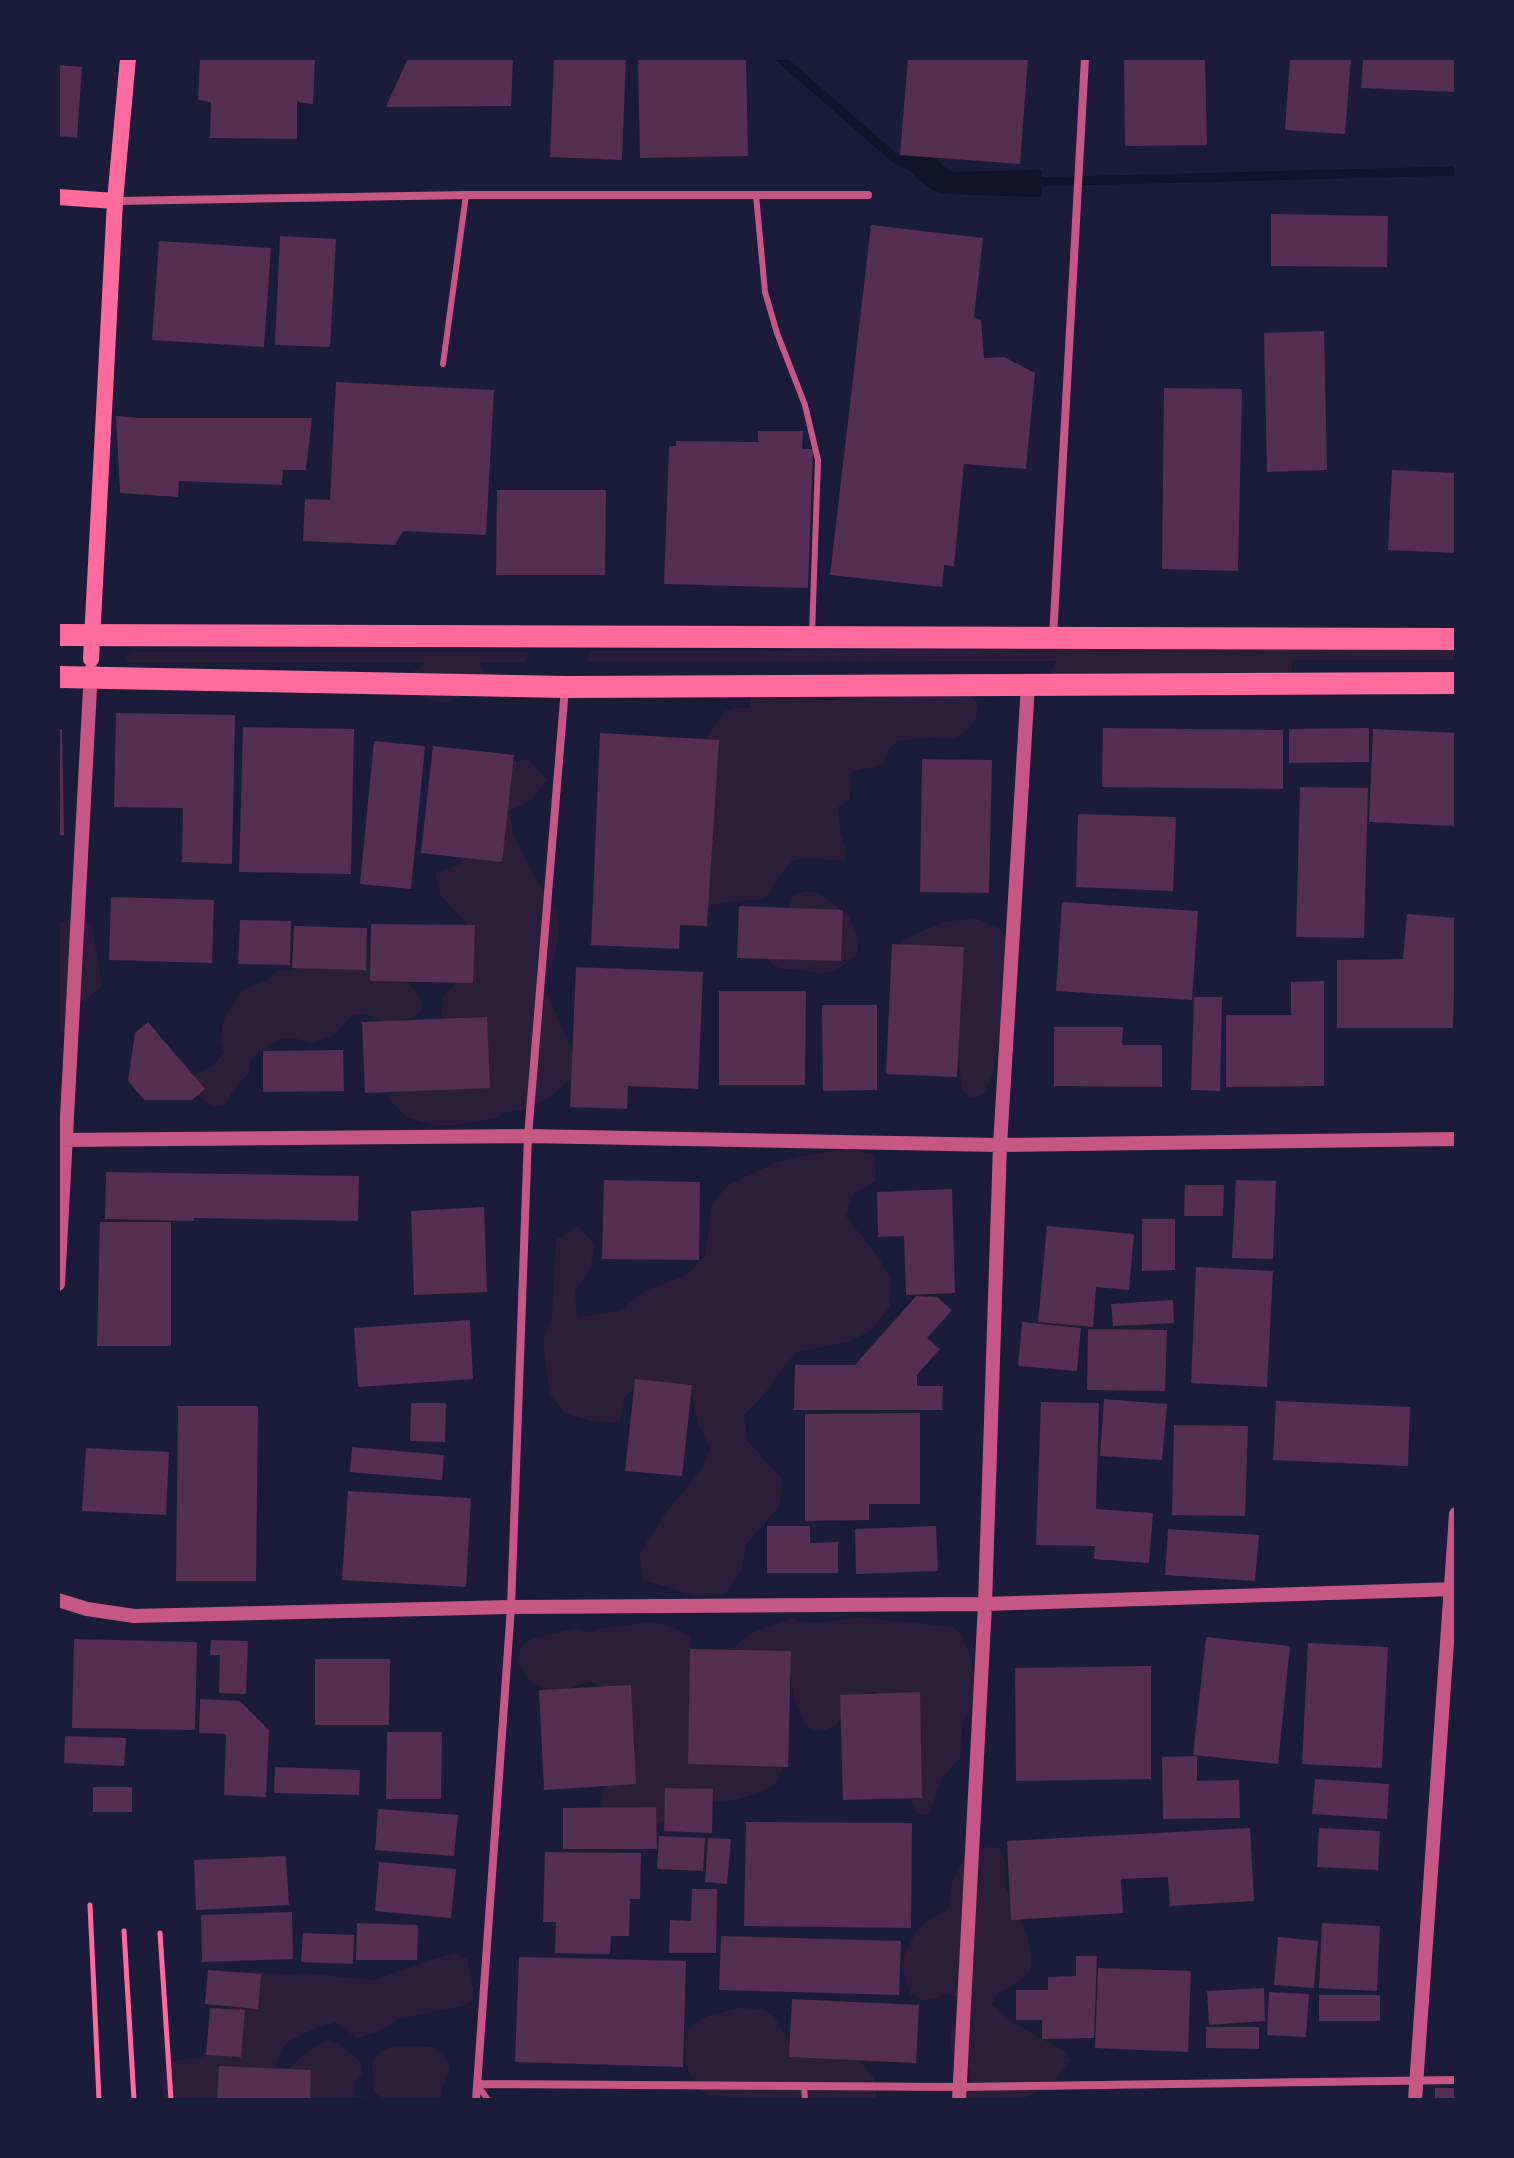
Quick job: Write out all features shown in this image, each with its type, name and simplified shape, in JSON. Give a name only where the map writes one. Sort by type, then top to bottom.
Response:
[{"type":"highway","points":[[58,635],[1456,639]]},
{"type":"highway","points":[[58,677],[91,668],[565,687],[1456,683]]},
{"type":"main road","points":[[91,668],[115,201],[128,58]]},
{"type":"main road","points":[[58,197],[115,201]]},
{"type":"street","points":[[1053,638],[1085,58]]},
{"type":"street","points":[[115,201],[466,195],[868,195]]},
{"type":"street","points":[[58,1284],[62,1140],[91,668]]},
{"type":"street","points":[[960,2094],[985,1604],[1000,1145],[1028,685]]},
{"type":"street","points":[[476,2100],[511,1607],[528,1136],[565,687]]},
{"type":"street","points":[[62,1140],[528,1136],[1000,1145],[1456,1139]]},
{"type":"street","points":[[1415,2100],[1454,1589],[1456,1514]]},
{"type":"street","points":[[58,1600],[87,1609],[134,1616],[511,1607],[985,1604],[1454,1589]]},
{"type":"street","points":[[477,2084],[804,2086],[960,2094],[1456,2080]]},
{"type":"lane","points":[[443,364],[466,195]]},
{"type":"lane","points":[[756,195],[765,292],[805,405],[818,460],[812,638]]},
{"type":"lane","points":[[477,2084],[488,2100]]},
{"type":"lane","points":[[804,2086],[805,2100]]},
{"type":"path","points":[[90,1905],[99,2100]]},
{"type":"path","points":[[124,1931],[134,2100]]},
{"type":"path","points":[[160,1933],[171,2100]]},
{"type":"shaded area","points":[[930,151],[953,172],[1042,170],[1041,197],[944,194],[933,190],[917,179],[900,156]]},
{"type":"shaded area","points":[[1238,641],[1290,641],[1294,650],[1456,649],[1456,660],[1293,660],[1291,673],[1147,689],[1130,697],[1051,677],[1056,661],[589,662],[586,658],[590,651],[1070,650],[1080,643],[1167,643],[1191,650],[1225,650]]},
{"type":"shaded area","points":[[131,652],[526,652],[529,655],[526,662],[480,662],[486,676],[464,695],[445,703],[416,693],[406,677],[426,662],[131,663],[127,662],[126,656]]},
{"type":"shaded area","points":[[788,691],[800,698],[828,701],[873,692],[968,693],[978,704],[976,717],[966,732],[955,739],[897,741],[888,751],[884,764],[849,774],[852,786],[849,800],[838,807],[845,861],[805,858],[792,861],[770,894],[758,901],[705,906],[699,745],[723,712],[736,707],[749,708],[751,696]]},
{"type":"shaded area","points":[[529,759],[547,780],[533,799],[509,811],[514,836],[539,884],[556,907],[559,934],[554,960],[542,981],[573,1053],[571,1079],[551,1097],[529,1108],[503,1113],[498,1117],[459,1125],[434,1125],[408,1118],[389,1099],[440,1021],[444,995],[464,975],[467,924],[441,896],[435,873],[460,864],[463,837],[502,764]]},
{"type":"shaded area","points":[[805,891],[819,893],[850,917],[859,941],[856,956],[835,971],[821,974],[781,969],[770,963],[758,939],[789,909],[792,896]]},
{"type":"shaded area","points":[[76,918],[92,925],[102,986],[82,1003],[67,1033],[58,1031],[58,923]]},
{"type":"shaded area","points":[[975,918],[999,928],[1006,940],[1008,965],[1001,991],[1002,1030],[994,1069],[985,1094],[972,1098],[962,1090],[955,1053],[897,948],[906,938],[943,922]]},
{"type":"shaded area","points":[[355,945],[368,948],[370,961],[379,970],[393,968],[412,986],[420,997],[423,1009],[413,1017],[390,1024],[366,1014],[352,1016],[335,1035],[310,1044],[285,1038],[274,1042],[257,1052],[250,1062],[248,1074],[231,1093],[226,1105],[214,1107],[202,1100],[193,1090],[193,1077],[216,1063],[224,1052],[220,1040],[222,1027],[241,991],[270,978],[278,970],[292,971],[315,958]]},
{"type":"shaded area","points":[[850,1149],[875,1155],[876,1181],[854,1193],[846,1216],[879,1258],[891,1279],[890,1306],[874,1328],[850,1342],[796,1352],[763,1396],[744,1415],[747,1440],[782,1479],[780,1505],[746,1545],[741,1572],[725,1594],[697,1596],[643,1580],[639,1554],[667,1511],[700,1471],[710,1448],[698,1424],[693,1399],[672,1383],[647,1382],[625,1396],[619,1423],[590,1421],[564,1413],[549,1392],[543,1341],[552,1316],[556,1240],[577,1226],[595,1244],[590,1269],[575,1291],[577,1317],[621,1310],[642,1292],[688,1274],[705,1255],[712,1204],[728,1185],[775,1163]]},
{"type":"shaded area","points":[[859,1617],[953,1627],[960,1633],[970,1654],[976,1694],[963,1720],[960,1758],[942,1778],[929,1815],[917,1814],[911,1802],[910,1764],[885,1697],[873,1692],[860,1694],[849,1701],[837,1725],[813,1731],[804,1722],[794,1699],[791,1674],[782,1663],[743,1659],[734,1649],[753,1632],[792,1618],[818,1623]]},
{"type":"shaded area","points":[[655,1622],[680,1630],[691,1638],[692,1651],[782,1759],[782,1771],[776,1783],[740,1799],[714,1802],[690,1791],[669,1817],[648,1832],[598,1814],[604,1788],[616,1764],[629,1760],[636,1749],[632,1725],[600,1686],[589,1681],[566,1690],[544,1688],[531,1683],[517,1662],[522,1645],[534,1638],[576,1628],[589,1632]]},
{"type":"shaded area","points":[[987,1847],[1001,1849],[1005,1860],[1005,1886],[1027,1934],[1032,1960],[1030,1972],[998,1993],[992,2004],[1012,2022],[1063,2050],[1071,2060],[1045,2088],[1020,2100],[964,2100],[971,2073],[954,2054],[950,2043],[952,2029],[961,2019],[959,1998],[947,1994],[922,2000],[910,1994],[903,1969],[904,1956],[916,1931],[948,1909],[952,1883],[963,1859],[974,1850]]},
{"type":"shaded area","points":[[456,1953],[467,1959],[474,2000],[462,2006],[400,2019],[379,2032],[356,2038],[336,2022],[312,2030],[289,2041],[281,2050],[277,2064],[245,2100],[165,2100],[163,2070],[174,2061],[202,2057],[225,2044],[230,2005],[240,1980],[251,1971],[375,1980]]},
{"type":"shaded area","points":[[738,2008],[764,2009],[775,2018],[789,2041],[800,2048],[857,2057],[874,2078],[877,2100],[745,2100],[710,2096],[699,2090],[687,2069],[685,2042],[688,2028],[698,2020]]},
{"type":"shaded area","points":[[327,2040],[340,2044],[360,2061],[363,2074],[354,2083],[354,2095],[369,2100],[296,2100],[283,2074],[303,2055]]},
{"type":"shaded area","points":[[395,2046],[434,2047],[445,2056],[450,2068],[441,2100],[386,2100],[374,2092],[373,2059]]},
{"type":"building","points":[[200,58],[315,58],[313,104],[297,102],[297,139],[210,138],[211,102],[198,100]]},
{"type":"building","points":[[408,58],[513,58],[511,106],[386,107]]},
{"type":"building","points":[[554,58],[626,58],[622,160],[550,157]]},
{"type":"building","points":[[638,58],[746,58],[748,156],[640,158]]},
{"type":"building","points":[[908,58],[1028,58],[1020,164],[900,155]]},
{"type":"building","points":[[1124,58],[1205,58],[1207,145],[1125,146]]},
{"type":"building","points":[[1290,58],[1351,58],[1345,134],[1285,130]]},
{"type":"building","points":[[1363,58],[1456,58],[1456,92],[1361,88]]},
{"type":"building","points":[[58,65],[82,67],[77,138],[58,136]]},
{"type":"building","points":[[1271,214],[1388,216],[1387,267],[1271,266]]},
{"type":"building","points":[[871,225],[983,238],[974,317],[981,320],[984,358],[1004,357],[1035,373],[1026,469],[964,464],[954,566],[944,565],[942,587],[830,575]]},
{"type":"building","points":[[280,236],[336,239],[330,347],[275,345]]},
{"type":"building","points":[[159,241],[271,248],[264,347],[152,340]]},
{"type":"building","points":[[1324,331],[1327,470],[1267,472],[1264,333]]},
{"type":"building","points":[[336,382],[494,390],[486,535],[403,531],[395,545],[303,541],[305,499],[330,500]]},
{"type":"building","points":[[1164,388],[1242,389],[1238,571],[1162,569]]},
{"type":"building","points":[[116,416],[312,418],[306,470],[283,470],[282,485],[179,481],[178,497],[120,493]]},
{"type":"building","points":[[758,431],[803,431],[802,449],[813,449],[808,588],[664,584],[669,446],[676,446],[676,441],[758,442]]},
{"type":"building","points":[[1392,470],[1456,473],[1456,553],[1388,550]]},
{"type":"building","points":[[497,490],[606,490],[605,575],[496,575]]},
{"type":"building","points":[[116,713],[235,715],[232,864],[182,862],[183,808],[114,807]]},
{"type":"building","points":[[243,727],[354,729],[351,874],[239,872]]},
{"type":"building","points":[[1103,728],[1283,730],[1283,789],[1102,787]]},
{"type":"building","points":[[1369,728],[1369,762],[1289,763],[1289,729]]},
{"type":"building","points":[[58,729],[62,729],[64,835],[58,835]]},
{"type":"building","points":[[1373,729],[1456,733],[1456,826],[1369,822]]},
{"type":"building","points":[[600,733],[719,740],[707,926],[680,925],[679,949],[591,945]]},
{"type":"building","points":[[374,741],[425,746],[411,889],[360,884]]},
{"type":"building","points":[[433,746],[514,755],[502,862],[421,853]]},
{"type":"building","points":[[922,759],[992,760],[989,893],[920,892]]},
{"type":"building","points":[[1300,787],[1368,788],[1364,938],[1296,937]]},
{"type":"building","points":[[1078,814],[1176,817],[1173,891],[1076,887]]},
{"type":"building","points":[[111,897],[214,900],[212,963],[109,960]]},
{"type":"building","points":[[1062,902],[1198,911],[1192,1000],[1056,991]]},
{"type":"building","points":[[739,906],[843,910],[841,961],[737,958]]},
{"type":"building","points":[[1407,914],[1456,918],[1453,1028],[1337,1028],[1337,960],[1403,959]]},
{"type":"building","points":[[240,920],[291,921],[290,965],[238,964]]},
{"type":"building","points":[[371,924],[475,925],[473,983],[370,981]]},
{"type":"building","points":[[294,926],[367,928],[366,970],[292,968]]},
{"type":"building","points":[[892,944],[964,947],[957,1077],[886,1074]]},
{"type":"building","points":[[576,967],[703,972],[698,1089],[628,1086],[627,1109],[570,1107]]},
{"type":"building","points":[[1324,981],[1324,1086],[1226,1087],[1226,1015],[1291,1015],[1291,982]]},
{"type":"building","points":[[719,991],[806,991],[805,1085],[719,1085]]},
{"type":"building","points":[[1194,997],[1222,997],[1220,1091],[1191,1090]]},
{"type":"building","points":[[822,1005],[877,1005],[877,1090],[823,1091]]},
{"type":"building","points":[[487,1017],[490,1088],[365,1093],[362,1022]]},
{"type":"building","points":[[148,1022],[205,1089],[192,1100],[144,1100],[128,1081],[135,1033]]},
{"type":"building","points":[[1054,1027],[1123,1027],[1122,1045],[1162,1045],[1162,1087],[1054,1086]]},
{"type":"building","points":[[343,1050],[344,1091],[263,1092],[263,1051]]},
{"type":"building","points":[[106,1172],[359,1176],[358,1221],[105,1219]]},
{"type":"building","points":[[604,1180],[700,1182],[699,1260],[602,1259]]},
{"type":"building","points":[[1236,1180],[1276,1181],[1273,1259],[1232,1258]]},
{"type":"building","points":[[1185,1185],[1224,1185],[1223,1216],[1184,1216]]},
{"type":"building","points":[[952,1189],[955,1293],[906,1295],[904,1236],[878,1237],[877,1192]]},
{"type":"building","points":[[484,1207],[487,1292],[414,1295],[411,1211]]},
{"type":"building","points":[[1142,1219],[1175,1219],[1175,1270],[1142,1271]]},
{"type":"building","points":[[100,1222],[171,1222],[171,1346],[97,1346]]},
{"type":"building","points":[[1047,1226],[1134,1234],[1129,1290],[1096,1287],[1093,1327],[1038,1322]]},
{"type":"building","points":[[1196,1267],[1273,1271],[1267,1387],[1191,1383]]},
{"type":"building","points":[[916,1296],[937,1297],[952,1310],[927,1338],[940,1349],[917,1375],[917,1386],[943,1386],[942,1410],[794,1410],[795,1365],[855,1365]]},
{"type":"building","points":[[1173,1300],[1174,1323],[1113,1326],[1111,1304]]},
{"type":"building","points":[[470,1320],[473,1379],[358,1387],[354,1328]]},
{"type":"building","points":[[1022,1322],[1081,1328],[1077,1371],[1018,1366]]},
{"type":"building","points":[[1088,1329],[1167,1330],[1165,1391],[1087,1390]]},
{"type":"building","points":[[635,1379],[692,1385],[682,1476],[625,1471]]},
{"type":"building","points":[[1104,1399],[1167,1404],[1162,1460],[1100,1456]]},
{"type":"building","points":[[1276,1401],[1410,1407],[1408,1466],[1273,1460]]},
{"type":"building","points":[[1041,1402],[1099,1403],[1096,1509],[1153,1513],[1149,1563],[1094,1559],[1095,1546],[1036,1545]]},
{"type":"building","points":[[411,1403],[446,1403],[445,1442],[410,1441]]},
{"type":"building","points":[[178,1406],[258,1406],[256,1581],[176,1581]]},
{"type":"building","points":[[920,1413],[920,1504],[869,1504],[869,1520],[805,1521],[805,1414]]},
{"type":"building","points":[[1174,1425],[1248,1426],[1245,1516],[1172,1515]]},
{"type":"building","points":[[352,1447],[444,1455],[442,1480],[350,1472]]},
{"type":"building","points":[[86,1448],[169,1452],[166,1515],[82,1511]]},
{"type":"building","points":[[348,1491],[471,1498],[466,1587],[342,1580]]},
{"type":"building","points":[[767,1526],[810,1526],[810,1543],[838,1542],[838,1573],[767,1573]]},
{"type":"building","points":[[936,1526],[938,1571],[856,1574],[855,1529]]},
{"type":"building","points":[[1168,1529],[1259,1535],[1255,1581],[1165,1575]]},
{"type":"building","points":[[1206,1637],[1290,1646],[1278,1764],[1193,1755]]},
{"type":"building","points":[[74,1639],[197,1642],[195,1730],[72,1728]]},
{"type":"building","points":[[211,1640],[248,1641],[246,1694],[219,1693],[220,1655],[210,1655]]},
{"type":"building","points":[[1308,1643],[1388,1647],[1382,1768],[1302,1764]]},
{"type":"building","points":[[690,1649],[791,1651],[788,1767],[688,1764]]},
{"type":"building","points":[[315,1659],[390,1659],[389,1725],[315,1725]]},
{"type":"building","points":[[1151,1666],[1151,1779],[1016,1781],[1015,1668]]},
{"type":"building","points":[[631,1685],[636,1784],[544,1790],[539,1690]]},
{"type":"building","points":[[920,1692],[922,1798],[843,1800],[840,1695]]},
{"type":"building","points":[[200,1699],[240,1701],[269,1730],[266,1797],[224,1795],[226,1734],[199,1733]]},
{"type":"building","points":[[387,1732],[442,1732],[441,1799],[386,1799]]},
{"type":"building","points":[[65,1736],[126,1738],[124,1766],[64,1763]]},
{"type":"building","points":[[1197,1756],[1197,1781],[1239,1780],[1240,1818],[1163,1819],[1162,1757]]},
{"type":"building","points":[[275,1767],[360,1770],[359,1795],[274,1793]]},
{"type":"building","points":[[1315,1779],[1389,1784],[1387,1819],[1312,1814]]},
{"type":"building","points":[[93,1787],[132,1787],[132,1812],[93,1812]]},
{"type":"building","points":[[665,1788],[713,1789],[712,1833],[664,1831]]},
{"type":"building","points":[[656,1807],[657,1849],[563,1849],[563,1808]]},
{"type":"building","points":[[378,1809],[458,1815],[454,1856],[375,1850]]},
{"type":"building","points":[[746,1822],[912,1823],[911,1928],[744,1926]]},
{"type":"building","points":[[1250,1828],[1254,1901],[1170,1906],[1168,1877],[1121,1879],[1123,1913],[1011,1920],[1007,1841]]},
{"type":"building","points":[[1319,1828],[1380,1831],[1378,1870],[1317,1867]]},
{"type":"building","points":[[659,1836],[705,1838],[703,1871],[657,1869]]},
{"type":"building","points":[[708,1838],[731,1839],[727,1884],[705,1882]]},
{"type":"building","points":[[545,1852],[641,1853],[640,1899],[630,1899],[629,1936],[611,1936],[610,1954],[555,1953],[556,1922],[543,1922]]},
{"type":"building","points":[[286,1856],[289,1905],[196,1910],[194,1860]]},
{"type":"building","points":[[379,1862],[456,1869],[451,1918],[375,1911]]},
{"type":"building","points":[[692,1889],[717,1889],[716,1953],[669,1953],[670,1920],[691,1921]]},
{"type":"building","points":[[292,1912],[293,1959],[202,1962],[201,1915]]},
{"type":"building","points":[[357,1923],[418,1925],[417,1960],[356,1960]]},
{"type":"building","points":[[1322,1923],[1380,1926],[1377,1991],[1319,1988]]},
{"type":"building","points":[[303,1933],[354,1935],[353,1964],[301,1962]]},
{"type":"building","points":[[721,1936],[901,1941],[899,1995],[719,1990]]},
{"type":"building","points":[[1278,1937],[1318,1941],[1314,1988],[1274,1985]]},
{"type":"building","points":[[1076,1956],[1097,1956],[1094,2038],[1042,2039],[1042,2020],[1016,2020],[1016,1990],[1048,1990],[1048,1977],[1076,1976]]},
{"type":"building","points":[[519,1957],[686,1961],[683,2067],[515,2062]]},
{"type":"building","points":[[1098,1968],[1191,1971],[1188,2052],[1095,2048]]},
{"type":"building","points":[[208,1970],[261,1974],[258,2009],[205,2004]]},
{"type":"building","points":[[1264,1988],[1265,2021],[1209,2025],[1207,1991]]},
{"type":"building","points":[[1269,1992],[1309,1994],[1306,2037],[1267,2035]]},
{"type":"building","points":[[1319,1995],[1380,1995],[1380,2021],[1319,2021]]},
{"type":"building","points":[[792,1999],[919,2005],[916,2063],[789,2057]]},
{"type":"building","points":[[210,2008],[245,2010],[241,2057],[206,2055]]},
{"type":"building","points":[[1206,2027],[1259,2027],[1259,2049],[1206,2048]]},
{"type":"building","points":[[219,2066],[311,2070],[310,2100],[217,2100]]},
{"type":"building","points":[[1435,2088],[1456,2088],[1456,2100],[1435,2100]]},
{"type":"waterway","points":[[780,58],[897,160],[912,167]]},
{"type":"waterway","points":[[1032,182],[1456,171]]}]
